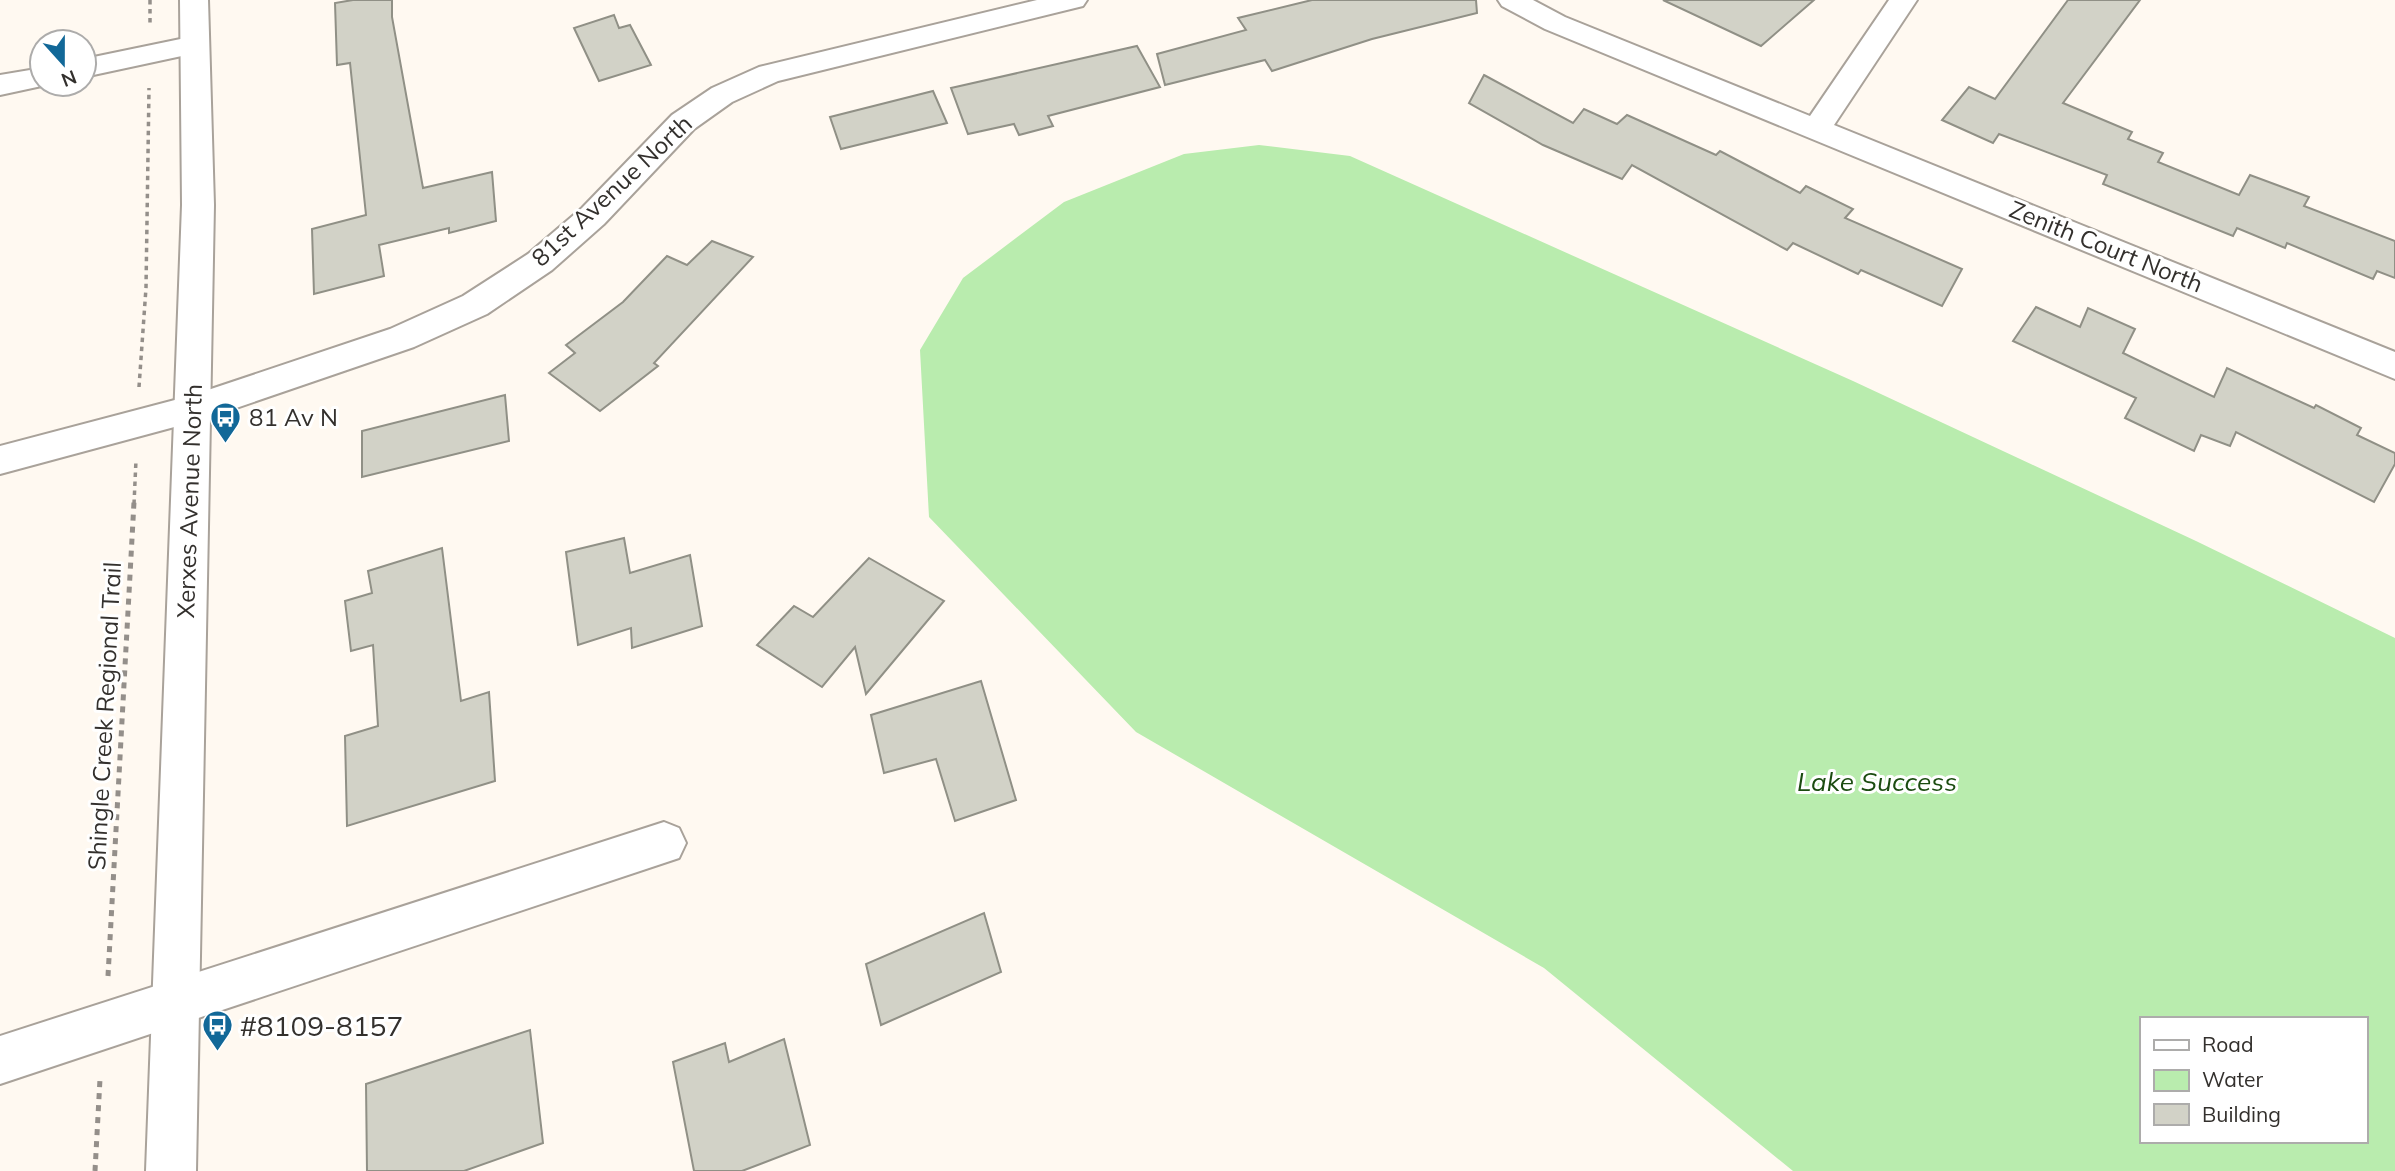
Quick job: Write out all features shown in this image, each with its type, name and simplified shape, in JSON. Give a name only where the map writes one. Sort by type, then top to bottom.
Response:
[{"type":"street","name":"Xerxes Avenue North","points":[[171,1171],[198,205],[194,0]]},
{"type":"street","name":"81st Avenue North","points":[[0,460],[192,409],[402,338],[475,305],[540,262],[593,216],[683,122],[722,95],[769,74],[817,60],[1073,0]]},
{"type":"street","name":"Zenith Court North","points":[[1512,0],[1555,23],[2395,366]]},
{"type":"street","points":[[1816,129],[1903,0]]},
{"type":"street","points":[[98,65],[195,45]]},
{"type":"street","points":[[0,85],[28,80]]},
{"type":"street","points":[[0,1060],[664,843]]},
{"type":"path","points":[[138,398],[146,288],[149,86]]},
{"type":"path","name":"Shingle Creek Regional Trail","points":[[108,978],[136,456]]},
{"type":"path","points":[[95,1171],[100,1079]]},
{"type":"water","name":"Lake Success","points":[[1259,145],[1350,156],[1853,381],[2196,541],[2395,638],[2395,1171],[1793,1171],[1544,968],[1136,732],[929,517],[920,350],[963,278],[1064,202],[1184,154]]},
{"type":"building","points":[[392,0],[392,17],[423,188],[492,172],[496,221],[449,233],[449,228],[379,245],[384,276],[314,294],[312,229],[366,215],[350,63],[337,65],[335,3]]},
{"type":"building","points":[[1312,0],[1476,0],[1477,13],[1372,39],[1272,71],[1265,60],[1165,85],[1157,54],[1246,30],[1238,18]]},
{"type":"building","points":[[1663,0],[1814,0],[1761,46]]},
{"type":"building","points":[[2068,0],[2140,0],[2063,103],[2132,132],[2128,139],[2163,153],[2158,162],[2239,195],[2250,175],[2309,197],[2304,206],[2395,241],[2395,278],[2377,271],[2373,279],[2287,243],[2285,248],[2237,228],[2233,236],[2103,184],[2107,175],[1999,134],[1993,143],[1942,120],[1969,87],[1995,99]]},
{"type":"building","points":[[614,15],[619,28],[630,25],[651,65],[599,81],[574,28]]},
{"type":"building","points":[[1137,46],[1160,87],[1048,116],[1053,126],[1019,135],[1014,124],[968,134],[951,88]]},
{"type":"building","points":[[1484,75],[1573,123],[1584,109],[1617,124],[1627,115],[1716,155],[1720,151],[1800,193],[1806,186],[1853,209],[1845,218],[1962,269],[1942,306],[1861,270],[1858,274],[1793,243],[1787,250],[1632,165],[1622,179],[1543,145],[1469,103]]},
{"type":"building","points":[[933,91],[947,123],[841,149],[830,117]]},
{"type":"building","points":[[712,241],[753,257],[654,363],[658,366],[600,411],[549,373],[575,353],[566,345],[623,302],[667,256],[687,265]]},
{"type":"building","points":[[2036,307],[2080,327],[2088,308],[2135,329],[2123,353],[2214,397],[2227,368],[2314,408],[2316,405],[2361,428],[2357,435],[2395,453],[2395,464],[2374,502],[2236,432],[2230,446],[2201,435],[2194,451],[2125,418],[2136,398],[2013,341]]},
{"type":"building","points":[[505,395],[509,441],[362,477],[362,431]]},
{"type":"building","points":[[624,538],[630,573],[690,555],[702,626],[632,648],[631,628],[578,645],[566,552]]},
{"type":"building","points":[[442,548],[461,701],[489,692],[495,781],[347,826],[345,736],[378,726],[373,645],[351,651],[345,601],[372,593],[368,571]]},
{"type":"building","points":[[869,558],[944,601],[866,694],[855,647],[822,687],[757,645],[794,606],[813,617]]},
{"type":"building","points":[[981,681],[1016,800],[955,821],[936,759],[884,773],[871,715]]},
{"type":"building","points":[[984,913],[1001,972],[881,1025],[866,964]]},
{"type":"building","points":[[530,1030],[543,1143],[464,1171],[367,1171],[366,1084]]},
{"type":"building","points":[[784,1039],[810,1145],[742,1171],[694,1171],[673,1062],[725,1043],[729,1062]]},
{"type":"place","name":"81 Av N","points":[[226,445]]},
{"type":"place","name":"#8109-8157","points":[[217,1053]]}]
